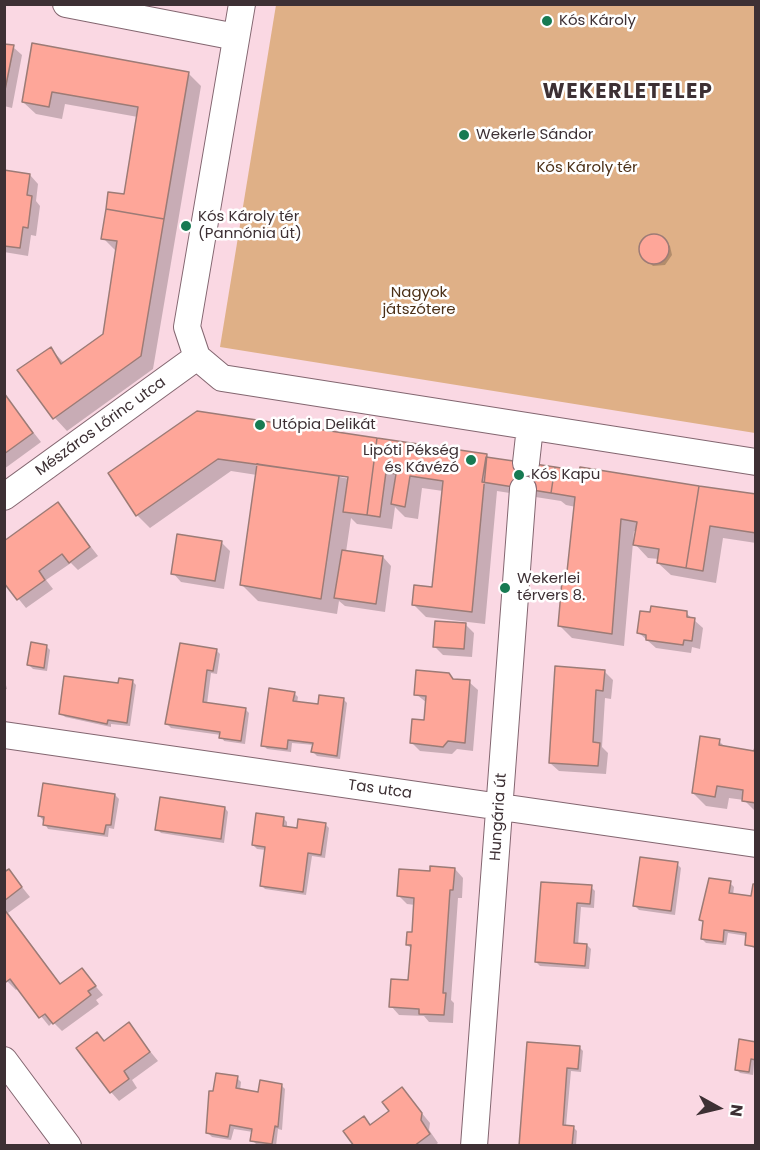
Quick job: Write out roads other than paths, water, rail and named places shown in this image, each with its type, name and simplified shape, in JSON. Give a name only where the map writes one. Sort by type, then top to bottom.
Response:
[{"type":"street","points":[[66,4],[236,37]]},
{"type":"street","points":[[242,4],[187,327],[197,357],[222,378],[756,462]]},
{"type":"street","name":"Mészáros Lőrinc utca","points":[[4,497],[197,357]]},
{"type":"street","points":[[526,463],[530,427]]},
{"type":"street","name":"Hungária út","points":[[474,1146],[523,489]]},
{"type":"street","name":"Tas utca","points":[[4,735],[756,844]]},
{"type":"street","points":[[4,1060],[68,1146]]},
{"type":"place","name":"Kós Károly","points":[[547,21]]},
{"type":"place","name":"Wekerle Sándor","points":[[464,135]]},
{"type":"place","name":"Kós Károly tér (Pannónia út)","points":[[186,226]]},
{"type":"place","name":"Utópia Delikát","points":[[260,425]]},
{"type":"place","name":"Lipóti Pékség és Kávézó","points":[[471,460]]},
{"type":"place","name":"Kós Kapu","points":[[519,475]]},
{"type":"place","name":"Wekerlei térvers 8.","points":[[505,588]]},
{"type":"district","name":"WEKERLETELEP","points":[[628,93]]},
{"type":"park label","name":"Kós Károly tér","points":[[587,168]]},
{"type":"park label","name":"Nagyok játszótere","points":[[419,302]]}]
